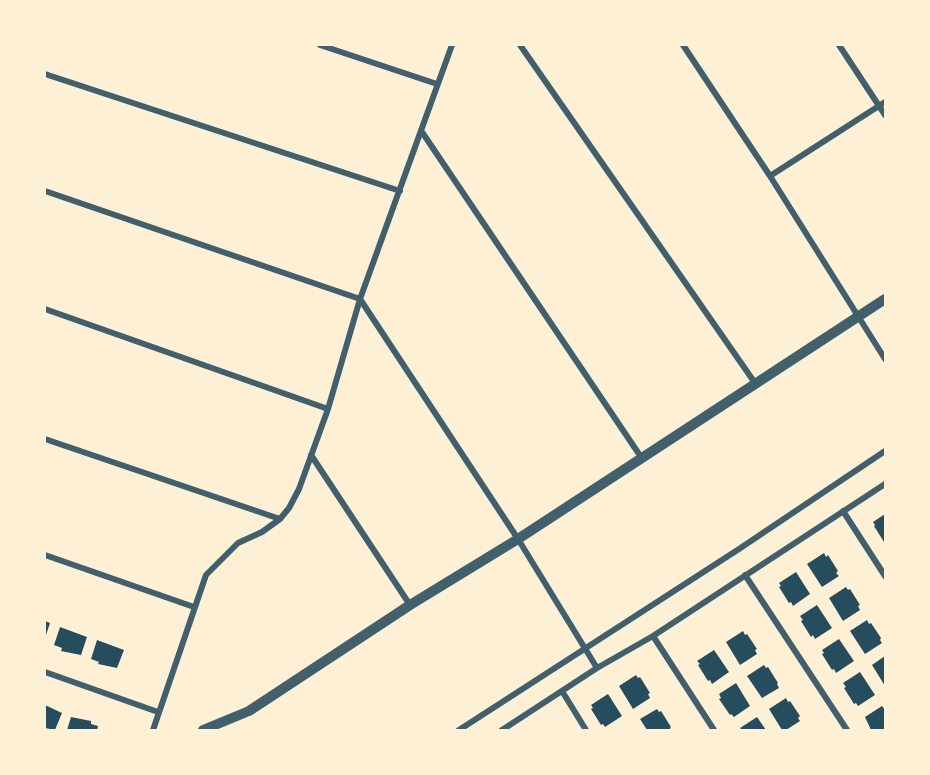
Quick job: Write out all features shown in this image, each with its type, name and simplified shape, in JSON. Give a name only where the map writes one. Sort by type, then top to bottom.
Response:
[{"type":"street","points":[[320,45],[437,84]]},
{"type":"street","points":[[153,730],[206,575],[238,543],[262,532],[280,519],[290,508],[299,489],[328,409],[360,300],[452,45]]},
{"type":"street","points":[[520,45],[755,383]]},
{"type":"street","points":[[683,45],[770,176],[885,359]]},
{"type":"street","points":[[839,45],[882,104],[885,115]]},
{"type":"street","points":[[45,74],[400,191]]},
{"type":"street","points":[[770,176],[882,104]]},
{"type":"street","points":[[422,132],[641,457]]},
{"type":"street","points":[[45,191],[360,300],[518,539],[597,668]]},
{"type":"street","points":[[203,730],[249,711],[410,605],[518,539],[885,299]]},
{"type":"street","points":[[45,309],[328,409]]},
{"type":"street","points":[[45,439],[280,519]]},
{"type":"street","points":[[459,730],[586,649],[885,451]]},
{"type":"street","points":[[311,455],[410,605]]},
{"type":"street","points":[[502,730],[597,668],[653,636],[885,484]]},
{"type":"street","points":[[843,511],[885,576]]},
{"type":"street","points":[[45,555],[194,607]]},
{"type":"street","points":[[745,575],[847,730]]},
{"type":"street","points":[[653,636],[714,730]]},
{"type":"street","points":[[45,672],[158,712]]},
{"type":"street","points":[[562,691],[586,730]]},
{"type":"building","points":[[885,514],[885,541],[884,542],[873,522]]},
{"type":"building","points":[[824,553],[826,557],[828,555],[839,576],[822,587],[807,564]]},
{"type":"building","points":[[796,572],[810,594],[793,606],[779,587],[781,586],[779,583]]},
{"type":"building","points":[[846,587],[850,589],[860,605],[858,606],[860,610],[843,621],[829,598]]},
{"type":"building","points":[[817,605],[832,628],[815,639],[813,635],[811,637],[800,616]]},
{"type":"building","points":[[867,620],[881,638],[882,643],[865,654],[850,631]]},
{"type":"building","points":[[45,621],[50,623],[45,638]]},
{"type":"building","points":[[60,627],[87,637],[81,655],[61,651],[62,648],[54,645]]},
{"type":"building","points":[[743,631],[757,649],[755,650],[757,654],[740,665],[726,642]]},
{"type":"building","points":[[839,639],[854,661],[836,673],[822,654],[824,653],[822,650]]},
{"type":"building","points":[[97,640],[124,650],[117,668],[98,664],[99,662],[91,659]]},
{"type":"building","points":[[714,650],[729,672],[712,684],[697,661]]},
{"type":"building","points":[[885,656],[885,686],[872,665]]},
{"type":"building","points":[[764,665],[768,667],[779,688],[762,698],[747,676]]},
{"type":"building","points":[[860,672],[875,695],[858,706],[854,704],[843,683]]},
{"type":"building","points":[[636,675],[640,677],[650,693],[648,694],[650,698],[633,709],[619,686]]},
{"type":"building","points":[[736,683],[750,706],[734,717],[719,699],[721,698],[719,694]]},
{"type":"building","points":[[608,694],[622,716],[605,727],[601,725],[591,705]]},
{"type":"building","points":[[786,698],[800,716],[798,718],[800,721],[782,730],[769,709]]},
{"type":"building","points":[[45,705],[62,713],[55,730],[45,728]]},
{"type":"building","points":[[882,706],[885,710],[885,730],[871,730],[865,717]]},
{"type":"building","points":[[657,709],[661,711],[671,730],[647,730],[640,719]]},
{"type":"building","points":[[71,717],[91,721],[91,724],[98,726],[97,730],[67,730]]},
{"type":"building","points":[[757,717],[766,730],[742,730],[740,728]]}]
